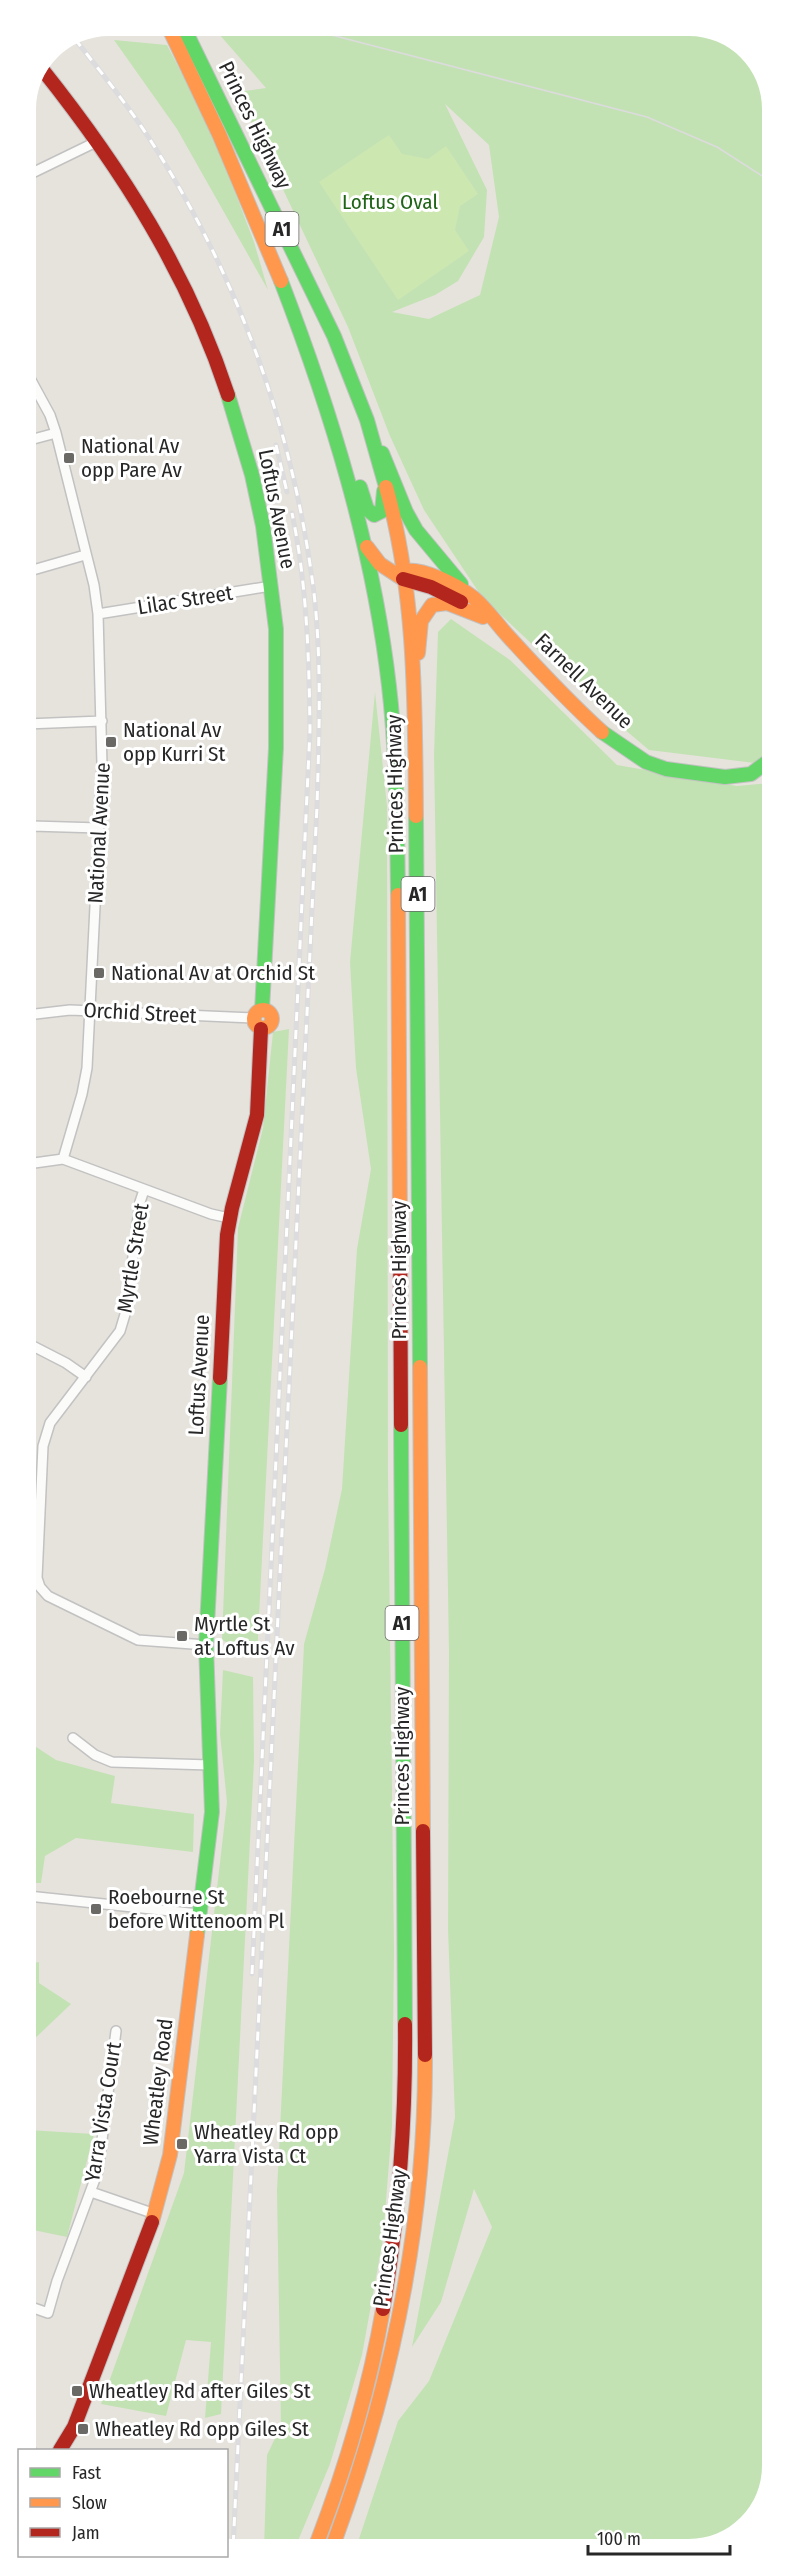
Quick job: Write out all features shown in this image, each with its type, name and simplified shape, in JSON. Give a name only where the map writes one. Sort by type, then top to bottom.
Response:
[{"type":"main road","name":"Princes Highway","points":[[173,36],[240,180],[326,405],[372,579],[389,686],[397,809],[406,2100],[398,2221],[380,2328],[342,2474],[318,2539]]},
{"type":"main road","name":"Princes Highway","points":[[188,36],[334,336],[372,435],[397,527],[415,716],[425,2116],[416,2226],[398,2327],[372,2433],[335,2539]]},
{"type":"main road","name":"Loftus Avenue","points":[[45,73],[98,141],[128,185],[177,270],[217,361],[249,464],[264,536],[271,586],[277,648],[278,747],[259,1019],[261,1076],[256,1124],[229,1218],[206,1645],[208,1727]]},
{"type":"main road","points":[[326,405],[346,444],[367,509],[372,514],[378,515],[383,509],[385,481]]},
{"type":"main road","points":[[372,435],[387,461],[406,512],[416,530],[481,610]]},
{"type":"main road","points":[[361,535],[374,558],[400,575],[386,587],[385,595],[389,686]]},
{"type":"main road","name":"Farnell Avenue","points":[[400,575],[481,610],[602,732],[646,762],[666,769],[725,777],[751,774],[762,766]]},
{"type":"main road","points":[[415,716],[419,631],[426,612],[432,605],[445,602],[463,608],[481,610]]},
{"type":"main road","name":"Wheatley Road","points":[[69,2449],[74,2427],[155,2214],[170,2155],[212,1812],[208,1727]]},
{"type":"main road","name":"Wheatley Road","points":[[61,2449],[74,2427]]},
{"type":"street","points":[[36,171],[98,141]]},
{"type":"street","name":"National Avenue","points":[[36,389],[50,415],[56,433],[94,585],[98,614],[102,721],[99,828],[86,1074],[63,1159]]},
{"type":"street","points":[[36,438],[56,433]]},
{"type":"street","points":[[36,569],[85,555]]},
{"type":"street","name":"Lilac Street","points":[[98,614],[271,586]]},
{"type":"street","points":[[36,724],[102,721]]},
{"type":"street","points":[[36,826],[99,828]]},
{"type":"street","name":"Orchid Street","points":[[36,1014],[90,1010],[259,1019]]},
{"type":"street","points":[[36,1163],[63,1159],[211,1214],[229,1218]]},
{"type":"street","name":"Myrtle Street","points":[[144,1190],[140,1202],[124,1320],[114,1341],[56,1414],[45,1438],[36,1574],[40,1587],[48,1596],[138,1640],[206,1645]]},
{"type":"street","points":[[36,1347],[86,1377]]},
{"type":"street","points":[[73,1738],[95,1755],[112,1762],[210,1765]]},
{"type":"street","points":[[36,1897],[199,1914]]},
{"type":"street","name":"Yarra Vista Court","points":[[36,2309],[48,2313],[57,2281],[91,2192],[101,2154],[116,2031]]},
{"type":"street","name":"Yarra Vista Court","points":[[91,2192],[155,2214]]},
{"type":"green space","name":"Loftus Oval","points":[[221,36],[694,36],[708,38],[730,48],[747,64],[760,90],[762,109],[762,764],[649,750],[604,712],[482,597],[424,510],[390,436],[348,327],[237,92],[266,88]],"holes":[[[445,104],[489,145],[499,217],[480,295],[429,319],[392,312],[435,295],[458,281],[484,237],[487,190]]]},
{"type":"green space","points":[[114,40],[167,45],[213,134],[254,242],[268,290],[177,129]]},
{"type":"green space","name":"Loftus Oval","points":[[389,135],[402,154],[428,159],[446,146],[478,194],[460,206],[455,230],[469,251],[398,300],[319,182]]},
{"type":"green space","points":[[451,619],[510,660],[617,765],[737,786],[762,784],[762,2466],[758,2490],[747,2511],[730,2527],[708,2537],[689,2539],[359,2539],[398,2421],[429,2381],[492,2227],[474,2189],[441,2302],[412,2347],[455,2117],[448,1929],[449,1653],[434,755],[438,632]]},
{"type":"green space","points":[[375,692],[387,806],[388,1476],[394,1950],[392,2125],[383,2239],[362,2355],[330,2464],[299,2539],[264,2539],[267,2455],[281,2426],[277,2191],[304,1644],[325,1569],[342,1489],[357,1249],[371,1169],[356,1068],[350,962]]},
{"type":"green space","points":[[289,1029],[257,1656],[222,1640],[238,1228],[263,1128],[273,1032]]},
{"type":"green space","points":[[223,1670],[253,1677],[254,1761],[221,2414],[205,2418],[211,2342],[186,2340],[166,2416],[101,2404],[184,2173],[227,1802],[220,1734]]},
{"type":"green space","points":[[36,1747],[56,1760],[115,1776],[111,1803],[194,1814],[193,1852],[76,1838],[45,1856],[41,1883],[36,1883]]},
{"type":"green space","points":[[39,1962],[39,1983],[71,2004],[36,2037],[36,1963]]},
{"type":"green space","points":[[36,2130],[94,2134],[67,2237],[36,2231]]},
{"type":"tram line","points":[[335,36],[647,117],[717,147],[762,176]]},
{"type":"railway","points":[[78,43],[156,149],[214,253],[238,307],[278,418],[293,476],[305,534],[317,620],[319,700],[317,806],[233,2539]]},
{"type":"railway","points":[[276,445],[287,492]]},
{"type":"railway","points":[[252,1974],[310,730],[304,594],[292,513]]},
{"type":"traffic: fast","points":[[188,36],[334,336],[367,420],[386,487]]},
{"type":"traffic: fast","points":[[281,281],[317,380],[348,480],[382,634],[394,738],[398,895]]},
{"type":"traffic: fast","points":[[228,395],[252,475],[263,526],[276,629],[276,748],[262,1010]]},
{"type":"traffic: fast","points":[[382,453],[406,512],[416,530],[461,584]]},
{"type":"traffic: fast","points":[[360,487],[367,509],[374,515],[382,511],[384,491]]},
{"type":"traffic: fast","points":[[602,732],[646,762],[666,769],[725,777],[751,774],[762,766]]},
{"type":"traffic: fast","points":[[416,816],[420,1367]]},
{"type":"traffic: fast","points":[[197,1935],[212,1812],[206,1645],[220,1378]]},
{"type":"traffic: fast","points":[[401,1425],[405,2024]]},
{"type":"traffic: slow","points":[[173,36],[219,134],[281,281]]},
{"type":"traffic: slow","points":[[386,487],[403,568],[412,650],[416,816]]},
{"type":"traffic: slow","points":[[367,547],[380,564],[403,579]]},
{"type":"traffic: slow","points":[[402,571],[410,570],[430,574],[474,598],[542,673],[602,732]]},
{"type":"traffic: slow","points":[[418,653],[421,621],[432,605],[447,603],[483,617]]},
{"type":"traffic: slow","points":[[398,895],[400,1228]]},
{"type":"traffic: slow","points":[[259,1010],[267,1010],[272,1015],[272,1019],[270,1026],[259,1028],[254,1023],[254,1015],[259,1010]]},
{"type":"traffic: slow","points":[[420,1367],[423,1831]]},
{"type":"traffic: slow","points":[[152,2222],[170,2155],[197,1935]]},
{"type":"traffic: slow","points":[[335,2539],[372,2428],[401,2306],[412,2244],[419,2182],[424,2119],[425,2055]]},
{"type":"traffic: slow","points":[[318,2539],[355,2430],[371,2370],[383,2309]]},
{"type":"traffic: jam","points":[[45,73],[99,145],[150,223],[193,307],[228,395]]},
{"type":"traffic: jam","points":[[403,579],[431,587],[461,602]]},
{"type":"traffic: jam","points":[[220,1378],[227,1235],[257,1115],[261,1029]]},
{"type":"traffic: jam","points":[[400,1228],[401,1425]]},
{"type":"traffic: jam","points":[[423,1831],[425,2055]]},
{"type":"traffic: jam","points":[[383,2309],[400,2167],[405,2024]]},
{"type":"traffic: jam","points":[[61,2449],[74,2427],[152,2222]]},
{"type":"place","name":"National Av opp Pare Av","points":[[69,458]]},
{"type":"place","name":"National Av opp Kurri St","points":[[111,742]]},
{"type":"place","name":"National Av at Orchid St","points":[[99,973]]},
{"type":"place","name":"Myrtle St at Loftus Av","points":[[182,1636]]},
{"type":"place","name":"Roebourne St before Wittenoom Pl","points":[[96,1909]]},
{"type":"place","name":"Wheatley Rd opp Yarra Vista Ct","points":[[182,2144]]},
{"type":"place","name":"Wheatley Rd after Giles St","points":[[77,2391]]},
{"type":"place","name":"Wheatley Rd opp Giles St","points":[[83,2429]]}]
